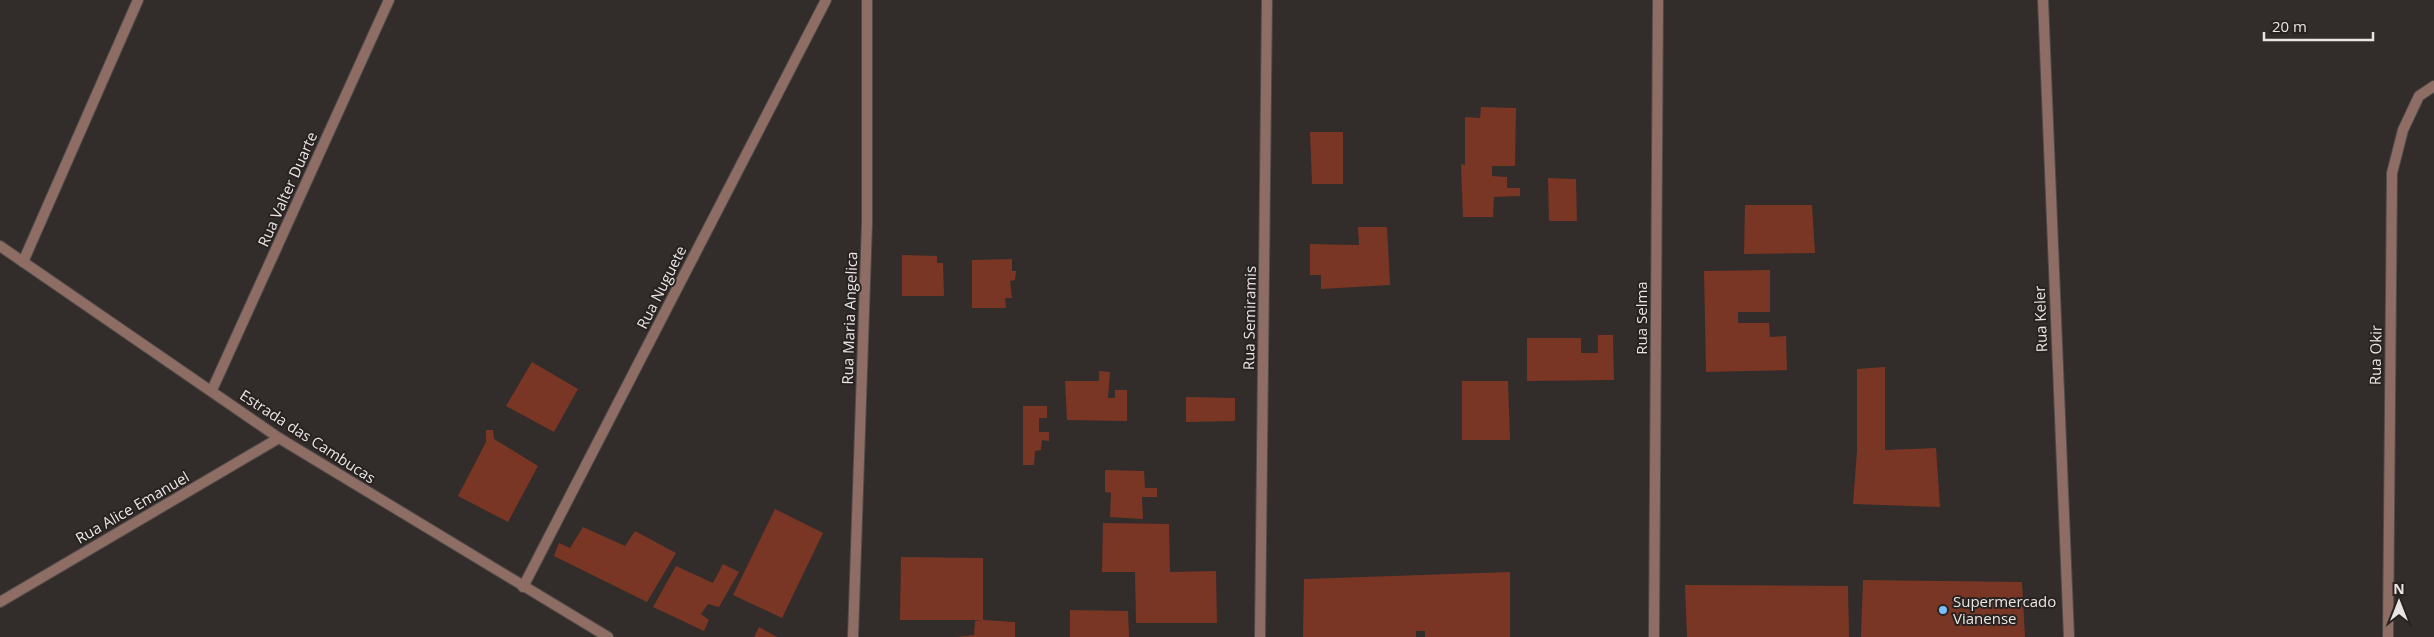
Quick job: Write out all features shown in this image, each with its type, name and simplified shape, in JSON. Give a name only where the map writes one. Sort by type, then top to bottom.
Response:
[{"type":"street","points":[[23,262],[138,0]]},
{"type":"street","name":"Rua Valter Duarte","points":[[212,390],[389,0]]},
{"type":"street","name":"Rua Nuguete","points":[[523,587],[826,0]]},
{"type":"street","name":"Rua Maria Angelica","points":[[853,637],[867,224],[867,0]]},
{"type":"street","name":"Rua Semiramis","points":[[1260,637],[1267,0]]},
{"type":"street","name":"Rua Selma","points":[[1654,637],[1658,0]]},
{"type":"street","name":"Rua Keler","points":[[2043,0],[2069,637]]},
{"type":"street","name":"Rua Okir","points":[[2388,637],[2392,173],[2403,130],[2415,104],[2419,96],[2434,86]]},
{"type":"street","name":"Estrada das Cambucas","points":[[0,246],[212,390],[279,438],[608,637]]},
{"type":"street","name":"Rua Alice Emanuel","points":[[0,602],[279,438]]},
{"type":"building","points":[[1481,107],[1516,108],[1515,166],[1492,166],[1492,176],[1507,177],[1507,188],[1520,188],[1520,196],[1494,197],[1493,217],[1463,217],[1461,164],[1465,165],[1465,117],[1480,118]]},
{"type":"building","points":[[1310,132],[1343,132],[1343,184],[1312,184]]},
{"type":"building","points":[[1548,178],[1576,179],[1577,221],[1549,221]]},
{"type":"building","points":[[1745,205],[1812,205],[1815,253],[1744,254]]},
{"type":"building","points":[[1358,227],[1387,227],[1390,285],[1321,289],[1321,275],[1310,275],[1310,244],[1359,245]]},
{"type":"building","points":[[902,255],[937,256],[937,263],[943,263],[944,296],[902,296]]},
{"type":"building","points":[[1012,259],[1012,271],[1016,271],[1015,280],[1010,281],[1012,298],[1005,298],[1006,308],[972,308],[972,260]]},
{"type":"building","points":[[1770,270],[1770,312],[1738,312],[1738,323],[1769,323],[1770,337],[1786,336],[1787,370],[1706,372],[1704,271]]},
{"type":"building","points":[[1598,335],[1613,335],[1614,380],[1527,381],[1527,338],[1581,338],[1581,353],[1598,353]]},
{"type":"building","points":[[532,362],[578,389],[554,432],[506,406]]},
{"type":"building","points":[[1885,367],[1885,450],[1936,448],[1940,507],[1853,504],[1857,451],[1857,369]]},
{"type":"building","points":[[1099,371],[1110,372],[1108,398],[1115,398],[1115,390],[1127,390],[1127,421],[1067,420],[1065,381],[1099,381]]},
{"type":"building","points":[[1462,381],[1508,381],[1510,440],[1462,440]]},
{"type":"building","points":[[1186,397],[1235,398],[1235,421],[1186,422]]},
{"type":"building","points":[[1023,406],[1047,406],[1047,418],[1039,418],[1039,432],[1049,432],[1049,441],[1042,440],[1041,450],[1035,451],[1034,465],[1023,465]]},
{"type":"building","points":[[486,430],[493,430],[494,439],[538,466],[508,522],[458,496],[486,442]]},
{"type":"building","points":[[1105,470],[1144,471],[1145,488],[1157,488],[1157,497],[1142,497],[1143,519],[1110,517],[1111,493],[1105,492]]},
{"type":"building","points":[[775,509],[823,533],[782,618],[733,595]]},
{"type":"building","points":[[1103,523],[1169,524],[1170,572],[1216,571],[1217,623],[1136,623],[1135,572],[1102,572]]},
{"type":"building","points":[[583,527],[625,546],[635,531],[676,553],[647,602],[554,556],[559,543],[570,548]]},
{"type":"building","points":[[901,557],[983,558],[983,620],[900,620]]},
{"type":"building","points":[[723,564],[739,572],[719,607],[708,604],[701,614],[709,620],[704,631],[653,607],[676,566],[713,583]]},
{"type":"building","points":[[1510,572],[1510,637],[1425,637],[1425,631],[1416,631],[1416,637],[1303,637],[1304,579]]},
{"type":"building","name":"Supermercado Vianense","points":[[1863,580],[2022,582],[2025,637],[1861,637]]},
{"type":"building","points":[[1685,585],[1848,586],[1849,637],[1687,637]]},
{"type":"building","points":[[1070,610],[1128,611],[1129,637],[1070,637]]},
{"type":"building","points":[[975,621],[1015,622],[1015,637],[956,637],[974,635]]},
{"type":"building","points":[[759,627],[777,637],[754,637]]},
{"type":"place","name":"Supermercado Vianense","points":[[1943,610]]}]
